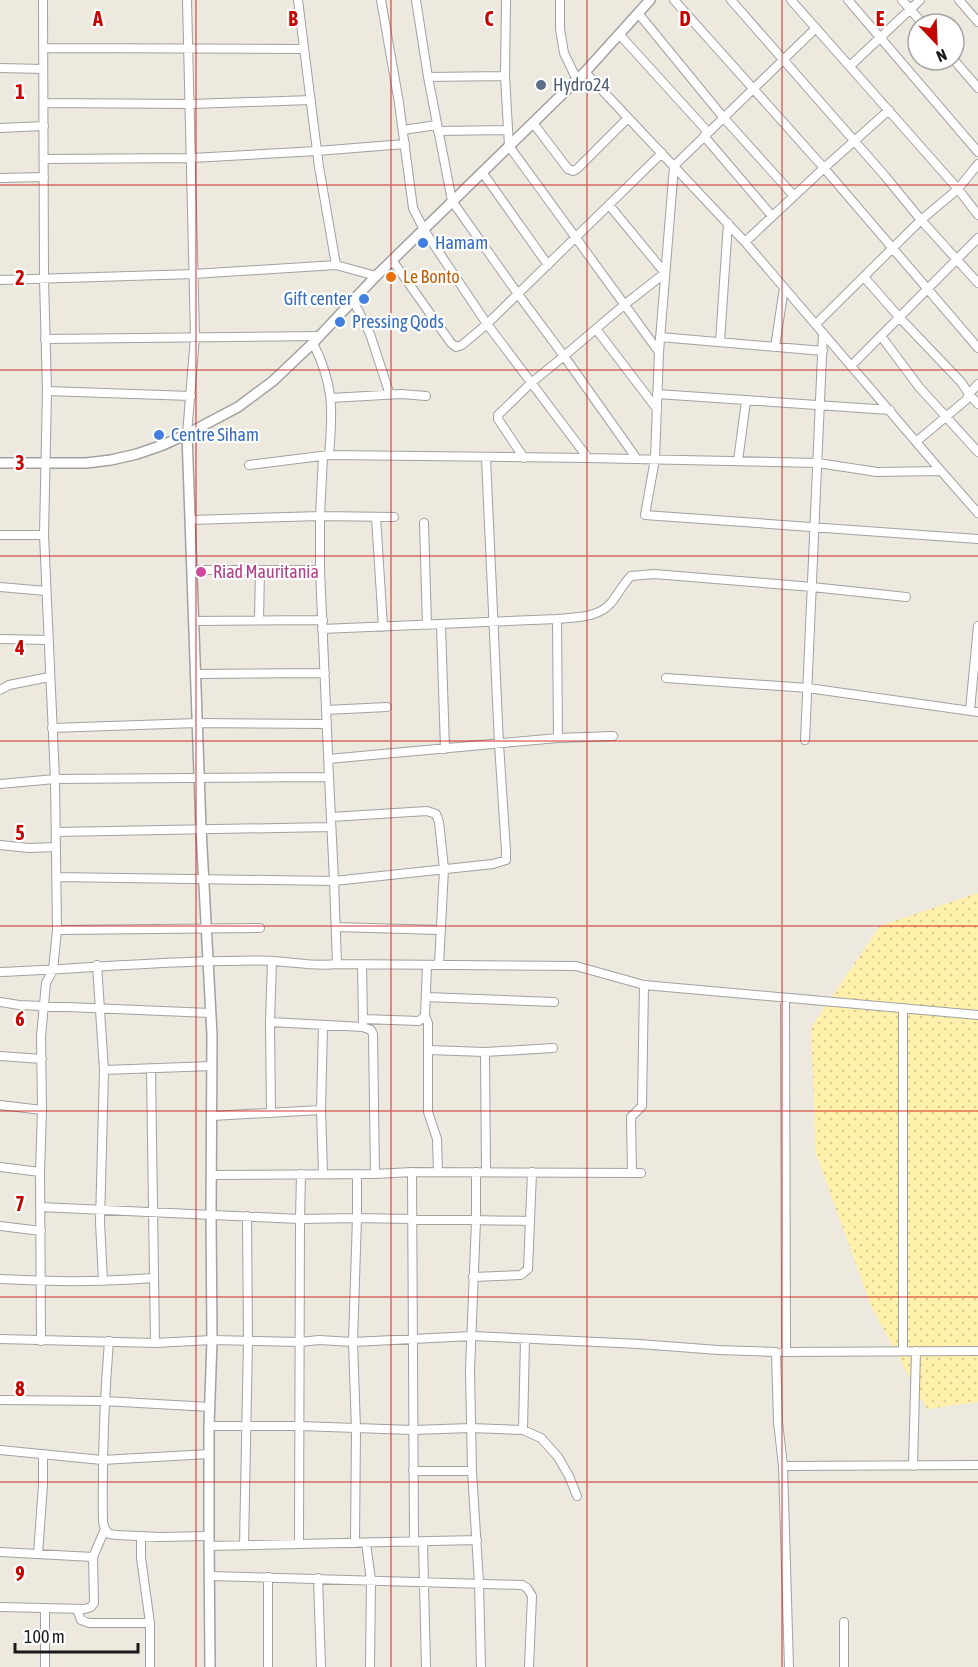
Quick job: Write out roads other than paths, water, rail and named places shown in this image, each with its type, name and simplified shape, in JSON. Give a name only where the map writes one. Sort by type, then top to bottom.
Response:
[{"type":"street","points":[[41,1341],[41,1036],[46,983],[53,970],[57,930],[55,779],[44,535],[47,391],[44,279],[43,0]]},
{"type":"street","points":[[187,0],[195,337],[187,434],[212,1066],[212,1340],[209,1426],[210,1667]]},
{"type":"street","points":[[298,0],[317,151],[336,265]]},
{"type":"street","points":[[381,0],[403,129],[413,208],[424,230],[487,324],[588,458]]},
{"type":"street","points":[[416,0],[452,201],[637,459]]},
{"type":"street","points":[[506,0],[505,76],[508,146],[659,352]]},
{"type":"street","points":[[560,0],[560,29],[564,53],[577,80]]},
{"type":"street","points":[[0,463],[86,463],[111,460],[136,454],[187,434],[238,407],[273,381],[316,340],[392,260],[585,72],[650,0]]},
{"type":"street","points":[[674,0],[824,168],[978,348]]},
{"type":"street","points":[[731,0],[978,283]]},
{"type":"street","points":[[791,0],[958,189],[978,215]]},
{"type":"street","points":[[848,0],[978,152]]},
{"type":"street","points":[[902,0],[913,12]]},
{"type":"street","points":[[850,66],[920,0]]},
{"type":"street","points":[[959,0],[978,22]]},
{"type":"street","points":[[638,13],[723,117],[794,196]]},
{"type":"street","points":[[816,28],[674,166],[660,337],[654,459],[645,515],[978,539]]},
{"type":"street","points":[[619,34],[706,134],[772,216]]},
{"type":"street","points":[[44,48],[304,49]]},
{"type":"street","points":[[0,68],[44,69]]},
{"type":"street","points":[[585,72],[745,242],[978,513]]},
{"type":"street","points":[[964,72],[978,88]]},
{"type":"street","points":[[428,77],[505,76]]},
{"type":"street","points":[[44,103],[191,104],[311,100]]},
{"type":"street","points":[[745,242],[889,110]]},
{"type":"street","points":[[533,123],[568,169],[573,171],[628,118]]},
{"type":"street","points":[[0,128],[44,126]]},
{"type":"street","points":[[403,129],[508,130]]},
{"type":"street","points":[[44,159],[192,158],[405,144]]},
{"type":"street","points":[[392,260],[451,343],[456,347],[462,345],[487,324],[662,153]]},
{"type":"street","points":[[816,324],[934,207],[958,189],[978,164]]},
{"type":"street","points":[[482,172],[548,265]]},
{"type":"street","points":[[0,178],[44,177]]},
{"type":"street","points":[[609,205],[665,273]]},
{"type":"street","points":[[720,342],[728,224]]},
{"type":"street","points":[[851,366],[978,238]]},
{"type":"street","points":[[0,280],[194,274],[336,265],[376,276]]},
{"type":"street","points":[[524,458],[498,419],[498,415],[531,383],[665,273]]},
{"type":"street","points":[[864,277],[961,382],[978,404]]},
{"type":"street","points":[[775,347],[784,288]]},
{"type":"street","points":[[353,300],[370,333],[390,395]]},
{"type":"street","points":[[596,329],[657,409]]},
{"type":"street","points":[[805,740],[824,333]]},
{"type":"street","points":[[881,336],[920,387],[978,452]]},
{"type":"street","points":[[45,339],[195,337],[316,340]]},
{"type":"street","points":[[660,337],[823,351]]},
{"type":"street","points":[[316,340],[326,371],[331,398],[332,427],[326,456],[320,516],[320,570],[337,964]]},
{"type":"street","points":[[916,441],[966,400],[978,384]]},
{"type":"street","points":[[47,391],[191,396]]},
{"type":"street","points":[[657,394],[820,407],[890,410]]},
{"type":"street","points":[[331,398],[426,396]]},
{"type":"street","points":[[738,461],[746,401]]},
{"type":"street","points":[[249,465],[326,456],[588,458],[818,463],[877,472],[941,471]]},
{"type":"street","points":[[56,877],[334,881],[493,864],[506,860],[486,458]]},
{"type":"street","points":[[190,520],[320,516],[394,517]]},
{"type":"street","points":[[376,517],[382,627]]},
{"type":"street","points":[[424,523],[428,626]]},
{"type":"street","points":[[0,535],[44,535]]},
{"type":"street","points":[[192,570],[320,570]]},
{"type":"street","points":[[260,570],[260,620]]},
{"type":"street","points":[[322,629],[557,619],[596,614],[610,604],[631,576],[654,574],[906,597]]},
{"type":"street","points":[[0,587],[46,591]]},
{"type":"street","points":[[557,619],[558,738]]},
{"type":"street","points":[[194,621],[323,620]]},
{"type":"street","points":[[441,625],[445,749]]},
{"type":"street","points":[[666,678],[807,688],[974,711],[978,626]]},
{"type":"street","points":[[0,639],[48,640]]},
{"type":"street","points":[[196,674],[325,673]]},
{"type":"street","points":[[0,690],[9,685],[49,677]]},
{"type":"street","points":[[326,710],[387,707]]},
{"type":"street","points":[[52,728],[197,723],[327,724]]},
{"type":"street","points":[[328,759],[558,738],[613,736]]},
{"type":"street","points":[[0,784],[55,779],[329,777]]},
{"type":"street","points":[[331,817],[427,812],[436,814],[439,822],[444,869],[439,965]]},
{"type":"street","points":[[56,832],[331,827]]},
{"type":"street","points":[[0,845],[29,848],[56,847]]},
{"type":"street","points":[[336,927],[440,930]]},
{"type":"street","points":[[57,930],[260,928]]},
{"type":"street","points":[[271,1113],[272,961]]},
{"type":"street","points":[[0,972],[53,970],[97,965],[272,961],[328,966],[337,964],[576,966],[644,985],[978,1015]]},
{"type":"street","points":[[97,965],[104,1070],[101,1210],[103,1281]]},
{"type":"street","points":[[362,965],[363,1023],[373,1035],[375,1174]]},
{"type":"street","points":[[427,965],[425,1016],[428,1023],[428,1112],[437,1139],[438,1172]]},
{"type":"street","points":[[212,1175],[412,1172],[637,1173],[631,1117],[642,1106],[644,985]]},
{"type":"street","points":[[426,997],[554,1002]]},
{"type":"street","points":[[785,998],[786,1352]]},
{"type":"street","points":[[0,1002],[99,1009],[210,1013]]},
{"type":"street","points":[[903,1008],[903,1351]]},
{"type":"street","points":[[270,1022],[323,1025],[419,1022],[425,1016]]},
{"type":"street","points":[[323,1025],[321,1110],[323,1173]]},
{"type":"street","points":[[428,1050],[484,1052],[553,1048]]},
{"type":"street","points":[[484,1052],[486,1172]]},
{"type":"street","points":[[0,1056],[42,1059]]},
{"type":"street","points":[[104,1070],[212,1066]]},
{"type":"street","points":[[151,1069],[155,1343]]},
{"type":"street","points":[[0,1105],[42,1110]]},
{"type":"street","points":[[212,1116],[321,1110]]},
{"type":"street","points":[[0,1167],[40,1172]]},
{"type":"street","points":[[412,1172],[414,1541]]},
{"type":"street","points":[[476,1172],[470,1370],[481,1667]]},
{"type":"street","points":[[473,1277],[521,1275],[528,1269],[532,1172]]},
{"type":"street","points":[[299,1544],[301,1174]]},
{"type":"street","points":[[355,1543],[356,1429],[353,1342],[357,1174]]},
{"type":"street","points":[[40,1208],[300,1219],[530,1221]]},
{"type":"street","points":[[244,1545],[248,1340],[247,1216]]},
{"type":"street","points":[[0,1226],[40,1231]]},
{"type":"street","points":[[0,1279],[40,1282],[153,1278]]},
{"type":"street","points":[[0,1339],[155,1343],[212,1340],[353,1342],[472,1336],[776,1352],[978,1351]]},
{"type":"street","points":[[523,1430],[525,1339]]},
{"type":"street","points":[[109,1341],[102,1460],[103,1522],[110,1534],[244,1545],[477,1539]]},
{"type":"street","points":[[913,1466],[916,1351]]},
{"type":"street","points":[[776,1352],[778,1422],[783,1466],[789,1667]]},
{"type":"street","points":[[0,1400],[104,1401],[210,1407]]},
{"type":"street","points":[[209,1426],[523,1430],[541,1438],[558,1457],[577,1496]]},
{"type":"street","points":[[0,1450],[102,1460],[209,1454]]},
{"type":"street","points":[[38,1554],[43,1454]]},
{"type":"street","points":[[783,1466],[978,1465]]},
{"type":"street","points":[[413,1471],[472,1471]]},
{"type":"street","points":[[0,1607],[77,1609],[91,1607],[94,1603],[93,1557],[105,1529]]},
{"type":"street","points":[[141,1536],[141,1558],[150,1623],[150,1667]]},
{"type":"street","points":[[423,1542],[426,1667]]},
{"type":"street","points":[[366,1543],[371,1580],[370,1667]]},
{"type":"street","points":[[0,1552],[93,1557]]},
{"type":"street","points":[[210,1576],[522,1585],[532,1596],[529,1667]]},
{"type":"street","points":[[268,1577],[268,1667]]},
{"type":"street","points":[[318,1578],[321,1667]]},
{"type":"street","points":[[45,1609],[45,1667]]},
{"type":"street","points":[[77,1609],[81,1620],[89,1623],[150,1623]]},
{"type":"street","points":[[844,1622],[844,1667]]},
{"type":"place","name":"Hydro24","points":[[541,85]]},
{"type":"place","name":"Hamam","points":[[423,243]]},
{"type":"place","name":"Le Bonto","points":[[391,277]]},
{"type":"place","name":"Gift center","points":[[364,299]]},
{"type":"place","name":"Pressing Qods","points":[[340,322]]},
{"type":"place","name":"Centre Siham","points":[[159,435]]},
{"type":"place","name":"Riad Mauritania","points":[[201,572]]}]
